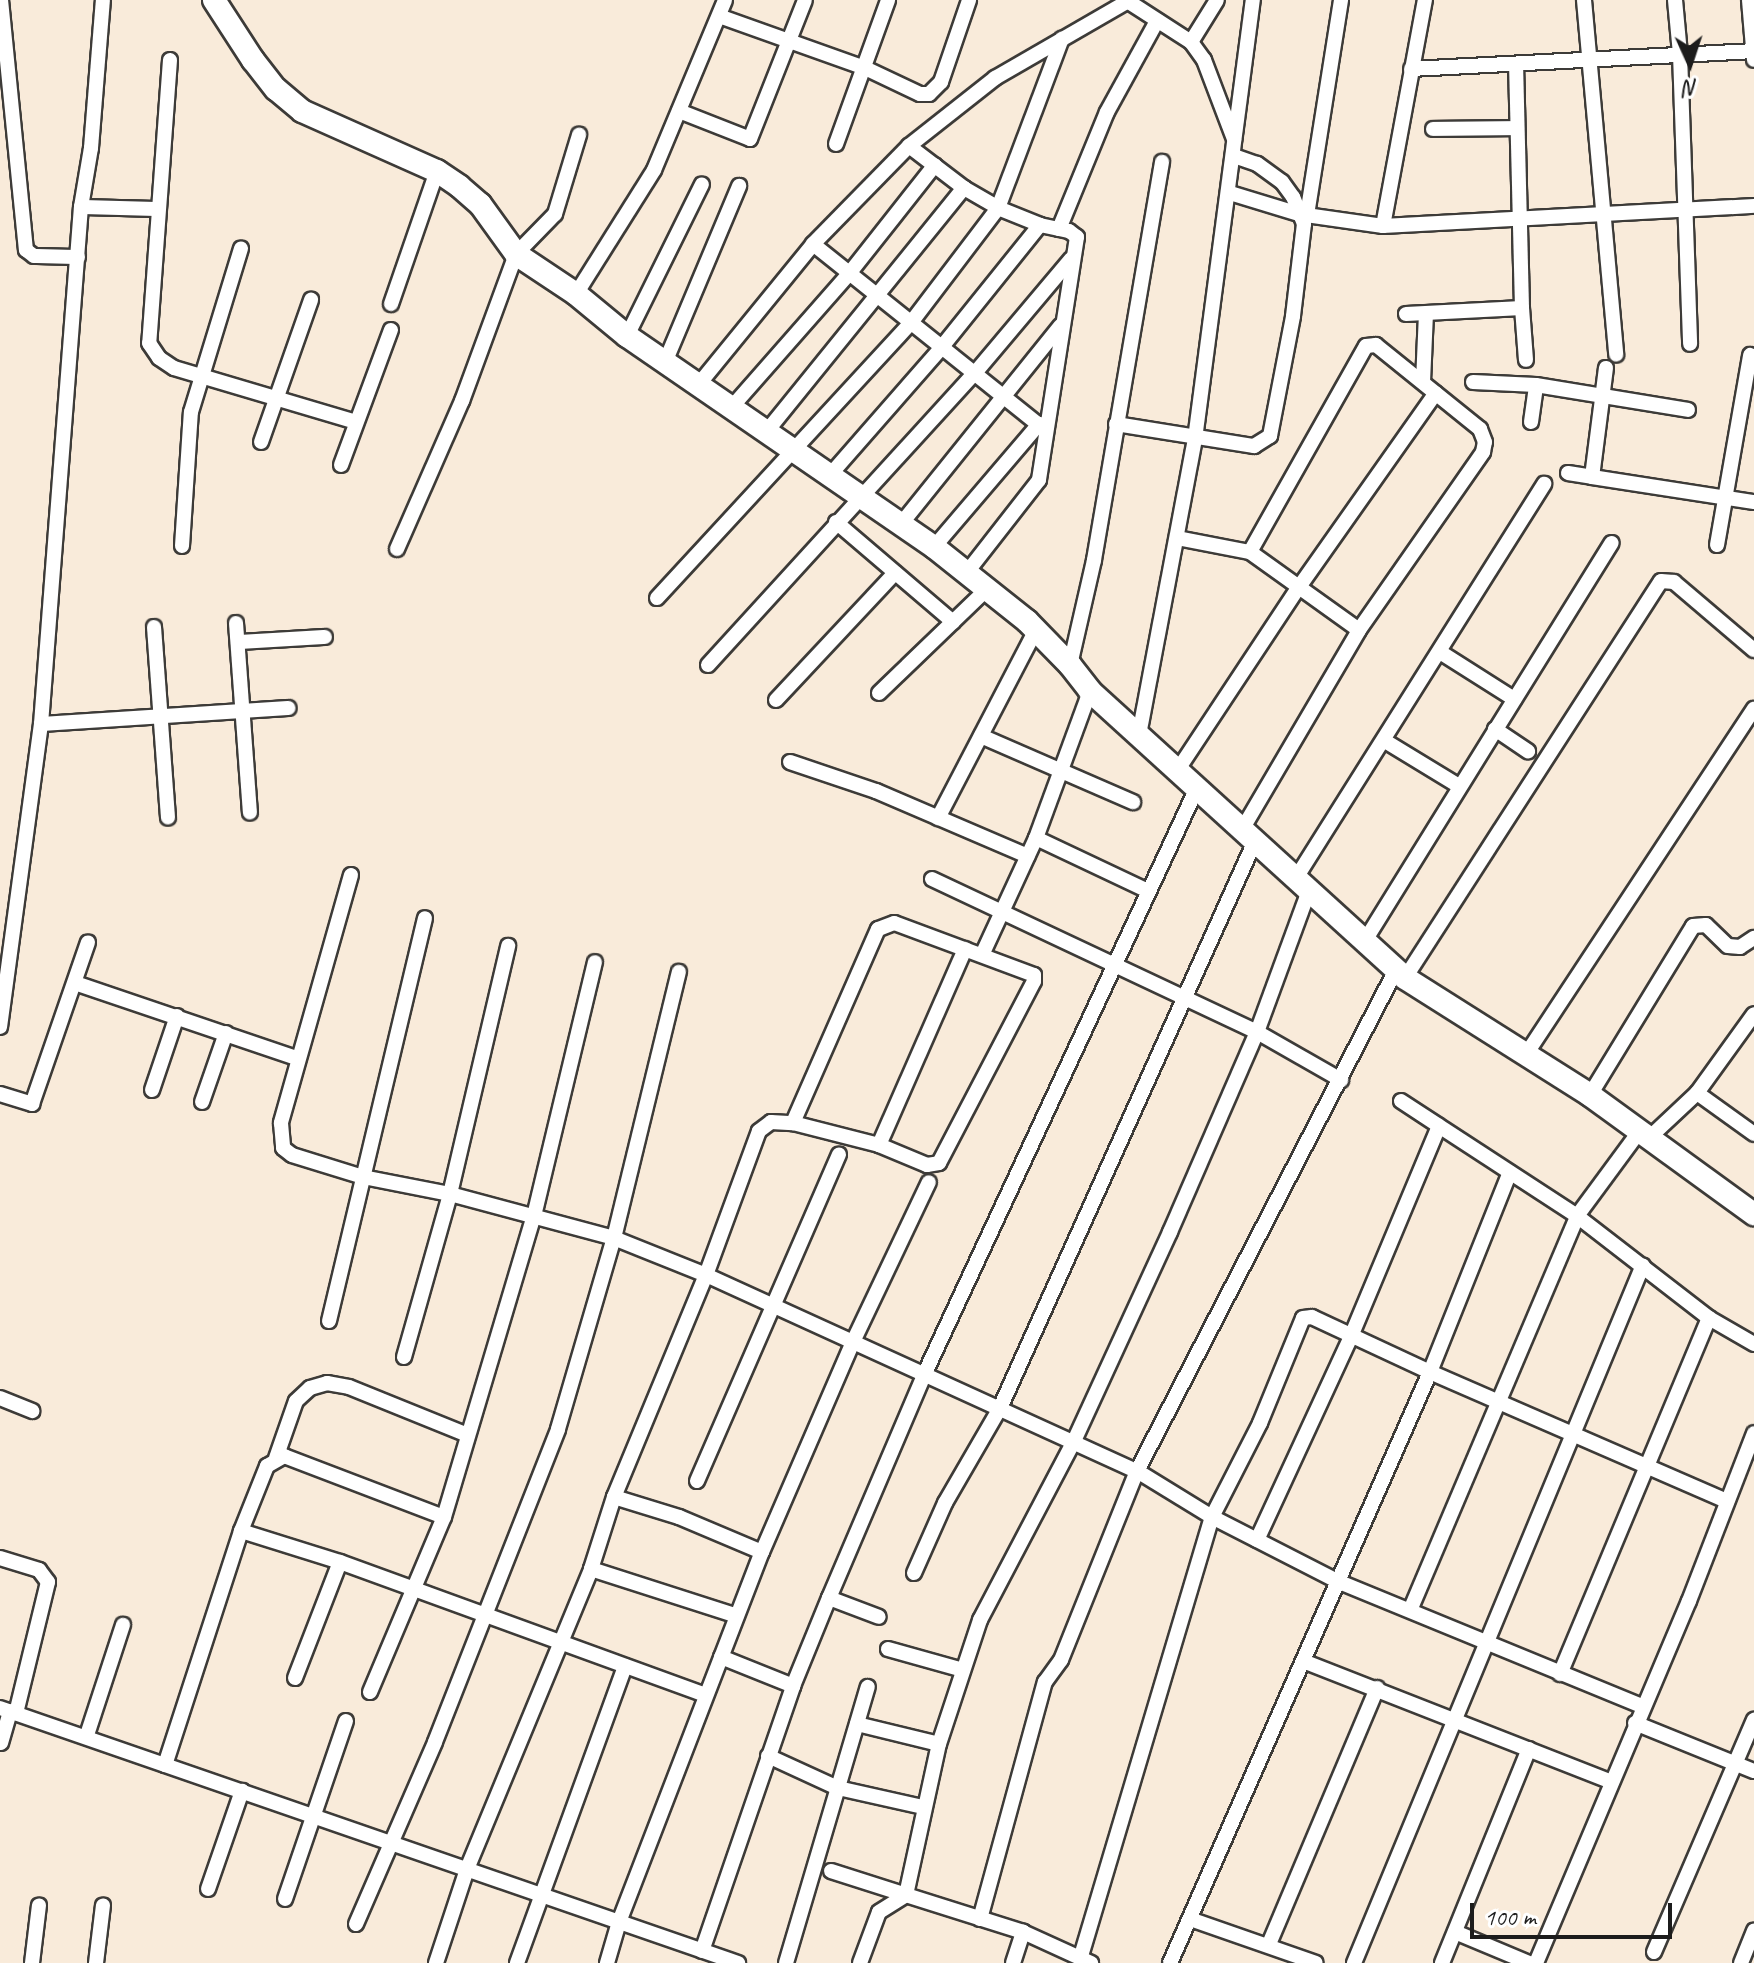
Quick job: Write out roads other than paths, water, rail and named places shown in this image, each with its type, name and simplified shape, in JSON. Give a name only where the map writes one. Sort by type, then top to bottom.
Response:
[{"type":"street","points":[[1,0],[26,250],[34,256],[78,257]]},
{"type":"street","points":[[0,1027],[41,724],[81,207],[91,148],[103,0]]},
{"type":"street","points":[[214,0],[253,60],[276,89],[302,111],[437,171],[480,204],[516,254],[576,294],[627,336],[793,448],[967,572],[1036,630],[1090,691],[1196,790],[1249,834],[1401,973],[1525,1056],[1590,1095],[1754,1214]]},
{"type":"street","points":[[576,294],[654,170],[725,0]]},
{"type":"street","points":[[679,111],[750,139],[805,0]]},
{"type":"street","points":[[836,144],[888,0]]},
{"type":"street","points":[[719,16],[865,68],[920,94],[938,88],[969,0]]},
{"type":"street","points":[[1191,42],[1217,0]]},
{"type":"street","points":[[1139,735],[1195,439],[1230,193],[1253,0]]},
{"type":"street","points":[[1116,424],[1254,446],[1270,436],[1304,238],[1303,214],[1341,0]]},
{"type":"street","points":[[1383,226],[1425,0]]},
{"type":"street","points":[[1584,0],[1616,355]]},
{"type":"street","points":[[1675,0],[1680,54],[1690,344]]},
{"type":"street","points":[[1749,0],[1754,60]]},
{"type":"street","points":[[699,384],[813,244],[909,146],[995,78],[1129,1],[1191,42],[1204,60],[1235,150],[1282,182],[1303,214]]},
{"type":"street","points":[[1059,229],[1107,112],[1157,21]]},
{"type":"street","points":[[657,598],[910,324],[998,208],[1062,39]]},
{"type":"street","points":[[1411,69],[1754,51]]},
{"type":"street","points":[[170,60],[149,343],[159,358],[174,368],[356,422]]},
{"type":"street","points":[[1516,65],[1526,360]]},
{"type":"street","points":[[1433,129],[1517,128]]},
{"type":"street","points":[[397,549],[462,401],[516,254],[555,214],[579,135]]},
{"type":"street","points":[[909,146],[964,188],[998,208],[1077,237],[1042,427],[1035,488],[967,572]]},
{"type":"street","points":[[1070,665],[1094,560],[1162,162]]},
{"type":"street","points":[[731,408],[848,275],[935,165]]},
{"type":"street","points":[[391,304],[437,171]]},
{"type":"street","points":[[627,336],[702,184]]},
{"type":"street","points":[[666,360],[739,186]]},
{"type":"street","points":[[767,431],[964,188]]},
{"type":"street","points":[[1230,193],[1303,214],[1383,226],[1754,206]]},
{"type":"street","points":[[81,207],[158,209]]},
{"type":"street","points":[[830,475],[941,348],[1040,225]]},
{"type":"street","points":[[813,244],[1042,427]]},
{"type":"street","points":[[182,546],[187,445],[200,376],[241,248]]},
{"type":"street","points":[[708,665],[975,373],[1072,258]]},
{"type":"street","points":[[261,442],[311,300]]},
{"type":"street","points":[[1406,314],[1522,308]]},
{"type":"street","points":[[1423,382],[1426,314]]},
{"type":"street","points":[[901,524],[1063,322]]},
{"type":"street","points":[[341,465],[391,330]]},
{"type":"street","points":[[914,1573],[945,1503],[1000,1408],[1185,999],[1249,834],[1359,630],[1483,452],[1485,442],[1480,429],[1382,346],[1366,346],[1250,552]]},
{"type":"street","points":[[1717,545],[1750,355]]},
{"type":"street","points":[[1592,477],[1606,368]]},
{"type":"street","points":[[1473,382],[1536,385],[1688,410]]},
{"type":"street","points":[[1531,422],[1536,385]]},
{"type":"street","points":[[1177,771],[1299,587],[1436,393]]},
{"type":"street","points":[[934,547],[1042,427]]},
{"type":"street","points":[[1568,473],[1754,502]]},
{"type":"street","points":[[860,1963],[879,1912],[906,1895],[939,1744],[980,1620],[1074,1441],[1257,1032],[1302,884],[1385,741],[1544,484]]},
{"type":"street","points":[[836,522],[953,622]]},
{"type":"street","points":[[1177,538],[1250,552],[1359,630]]},
{"type":"street","points":[[1366,939],[1612,543]]},
{"type":"street","points":[[776,700],[895,573]]},
{"type":"street","points":[[980,1919],[1045,1682],[1061,1660],[1137,1471],[1341,1080],[1401,973],[1661,581],[1674,582],[1754,650]]},
{"type":"street","points":[[879,693],[988,588]]},
{"type":"street","points":[[236,623],[250,812]]},
{"type":"street","points":[[154,627],[168,817]]},
{"type":"street","points":[[938,818],[1036,630]]},
{"type":"street","points":[[238,642],[325,637]]},
{"type":"street","points":[[1440,652],[1514,699]]},
{"type":"street","points":[[982,955],[1036,838],[1090,691]]},
{"type":"street","points":[[41,724],[288,708]]},
{"type":"street","points":[[1525,1056],[1754,709]]},
{"type":"street","points":[[1495,729],[1528,751]]},
{"type":"street","points":[[981,736],[1133,802]]},
{"type":"street","points":[[1385,741],[1459,786]]},
{"type":"street","points":[[790,762],[876,791],[1028,856]]},
{"type":"street","points":[[697,1954],[793,1686],[924,1375],[1196,790]]},
{"type":"street","points":[[1036,838],[1148,891]]},
{"type":"street","points":[[351,875],[281,1123],[283,1148],[292,1155],[363,1177],[450,1194],[614,1238],[706,1275],[1137,1471],[1212,1517],[1337,1581],[1411,1608],[1560,1674],[1642,1706]]},
{"type":"street","points":[[932,879],[1257,1032],[1341,1080]]},
{"type":"street","points":[[329,1321],[425,918]]},
{"type":"street","points":[[436,1963],[467,1869],[591,1569],[614,1497],[706,1275],[759,1131],[771,1122],[793,1123],[879,1145],[927,1165],[942,1160],[1034,981],[1028,970],[894,923],[878,929],[793,1123]]},
{"type":"street","points":[[1590,1095],[1693,926],[1706,925],[1728,946],[1740,947],[1754,938]]},
{"type":"street","points":[[0,1094],[28,1106],[32,1104],[88,942]]},
{"type":"street","points":[[404,1357],[450,1194],[508,946]]},
{"type":"street","points":[[879,1145],[965,949]]},
{"type":"street","points":[[370,1692],[444,1517],[534,1216],[595,962]]},
{"type":"street","points":[[356,1924],[435,1742],[558,1429],[614,1238],[679,972]]},
{"type":"street","points":[[75,983],[297,1058]]},
{"type":"street","points":[[1411,1608],[1577,1216],[1644,1135],[1697,1093],[1754,1014]]},
{"type":"street","points":[[152,1090],[177,1016]]},
{"type":"street","points":[[202,1102],[226,1033]]},
{"type":"street","points":[[1697,1093],[1754,1134]]},
{"type":"street","points":[[1401,1101],[1577,1216],[1709,1318],[1754,1344]]},
{"type":"street","points":[[1257,1540],[1352,1334],[1439,1126]]},
{"type":"street","points":[[697,1481],[775,1309],[839,1155]]},
{"type":"street","points":[[1170,1963],[1430,1372],[1510,1172]]},
{"type":"street","points":[[607,1963],[619,1922],[762,1552],[852,1344],[929,1182]]},
{"type":"street","points":[[1354,1963],[1643,1265]]},
{"type":"street","points":[[831,1871],[1023,1932],[1086,1959],[1212,1517],[1260,1423],[1300,1321],[1312,1317],[1430,1372],[1727,1501]]},
{"type":"street","points":[[1560,1674],[1709,1318]]},
{"type":"street","points":[[165,1765],[241,1531],[267,1466],[276,1458],[296,1401],[310,1388],[327,1383],[349,1387],[468,1435]]},
{"type":"street","points":[[0,1398],[33,1411]]},
{"type":"street","points":[[1536,1963],[1754,1433]]},
{"type":"street","points":[[276,1458],[293,1456],[444,1517]]},
{"type":"street","points":[[614,1497],[679,1517],[762,1552]]},
{"type":"street","points":[[241,1531],[340,1562],[562,1640],[706,1695]]},
{"type":"street","points":[[0,1558],[39,1570],[48,1582],[1,1743]]},
{"type":"street","points":[[295,1678],[340,1562]]},
{"type":"street","points":[[591,1569],[737,1616]]},
{"type":"street","points":[[829,1598],[879,1617]]},
{"type":"street","points":[[87,1735],[123,1625]]},
{"type":"street","points":[[888,1649],[963,1670]]},
{"type":"street","points":[[721,1657],[793,1686]]},
{"type":"street","points":[[1303,1661],[1611,1782]]},
{"type":"street","points":[[517,1963],[625,1666]]},
{"type":"street","points":[[786,1963],[868,1687]]},
{"type":"street","points":[[1269,1944],[1377,1688]]},
{"type":"street","points":[[9,1711],[87,1735],[165,1765],[619,1922],[697,1954],[738,1963]]},
{"type":"street","points":[[1654,1952],[1754,1720]]},
{"type":"street","points":[[285,1899],[346,1721]]},
{"type":"street","points":[[1635,1723],[1754,1771]]},
{"type":"street","points":[[857,1724],[939,1744]]},
{"type":"street","points":[[1442,1963],[1529,1749]]},
{"type":"street","points":[[768,1756],[838,1788],[923,1807]]},
{"type":"street","points":[[208,1889],[242,1791]]},
{"type":"street","points":[[32,1963],[39,1905]]},
{"type":"street","points":[[96,1963],[103,1905]]},
{"type":"street","points":[[1190,1919],[1269,1944],[1316,1963]]},
{"type":"street","points":[[1741,1963],[1754,1931]]},
{"type":"street","points":[[1013,1963],[1023,1932]]},
{"type":"street","points":[[1455,1932],[1529,1963]]}]
